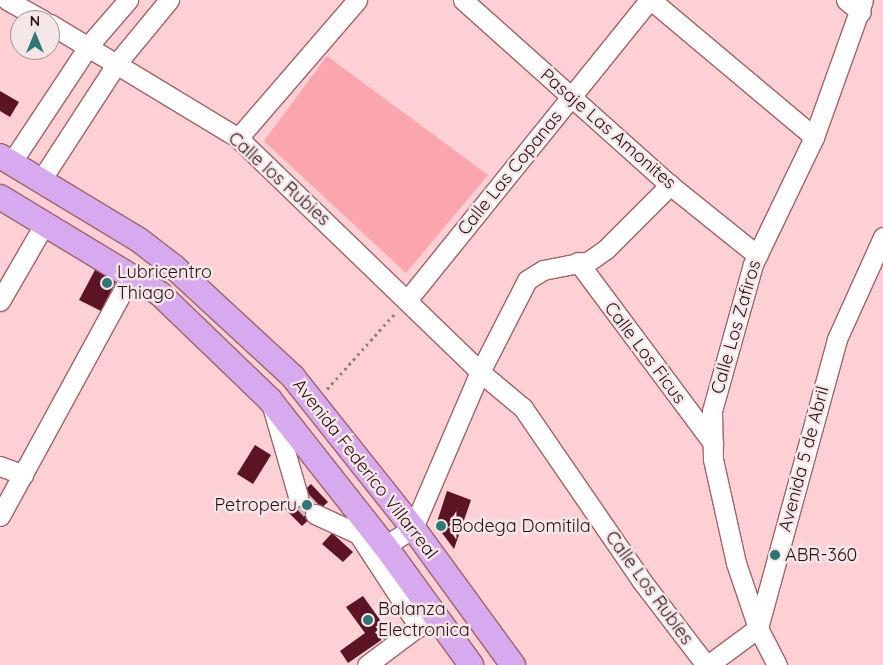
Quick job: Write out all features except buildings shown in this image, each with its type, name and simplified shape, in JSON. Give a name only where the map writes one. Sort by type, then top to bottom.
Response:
[{"type":"main road","name":"Avenida Federico Villarreal","points":[[5,159],[139,240],[174,267],[293,377],[316,402],[413,528],[512,665]]},
{"type":"main road","name":"Avenida Federico Villarreal","points":[[0,197],[132,274],[160,294],[270,400],[385,546],[427,621],[471,665]]},
{"type":"main road","points":[[270,400],[293,377]]},
{"type":"street","points":[[7,0],[25,10]]},
{"type":"street","points":[[5,159],[89,45],[128,0]]},
{"type":"street","points":[[41,180],[117,63],[169,0]]},
{"type":"street","points":[[238,138],[357,0]]},
{"type":"street","name":"Pasaje Las Amonites","points":[[462,0],[670,185],[757,254]]},
{"type":"street","points":[[650,0],[814,137]]},
{"type":"street","name":"Calle Las Copanas","points":[[408,299],[650,0]]},
{"type":"street","points":[[846,0],[862,6]]},
{"type":"street","name":"Calle Los Zafiros","points":[[777,665],[758,628],[736,563],[713,443],[712,411],[757,254],[814,137],[862,6]]},
{"type":"street","name":"Calle los Rubies","points":[[60,29],[89,45],[238,138],[408,299],[480,372]]},
{"type":"street","points":[[315,514],[385,546],[413,528],[480,372],[527,280],[543,270],[589,261],[606,249],[670,185]]},
{"type":"street","points":[[0,301],[45,223]]},
{"type":"street","name":"Avenida 5 de Abril","points":[[758,628],[837,338],[883,236]]},
{"type":"street","name":"Calle Los Ficus","points":[[578,262],[713,443]]},
{"type":"street","points":[[0,516],[132,274]]},
{"type":"street","name":"Calle Los Rubíes","points":[[480,372],[523,408],[641,580],[707,665]]},
{"type":"street","points":[[270,400],[298,496]]},
{"type":"street","points":[[0,466],[22,475]]},
{"type":"street","points":[[358,534],[427,621],[367,665]]},
{"type":"street","points":[[707,665],[758,628]]},
{"type":"path","points":[[316,402],[408,299]]},
{"type":"shaded area","points":[[327,56],[488,175],[406,273],[264,141]]},
{"type":"tunnel","points":[[298,496],[315,514]]},
{"type":"place","name":"Lubricentro Thiago","points":[[107,283]]},
{"type":"place","name":"Petroperu","points":[[307,505]]},
{"type":"place","name":"Bodega Domitila","points":[[441,526]]},
{"type":"place","name":"ABR-360","points":[[775,555]]},
{"type":"place","name":"Balanza Electronica","points":[[368,620]]}]
